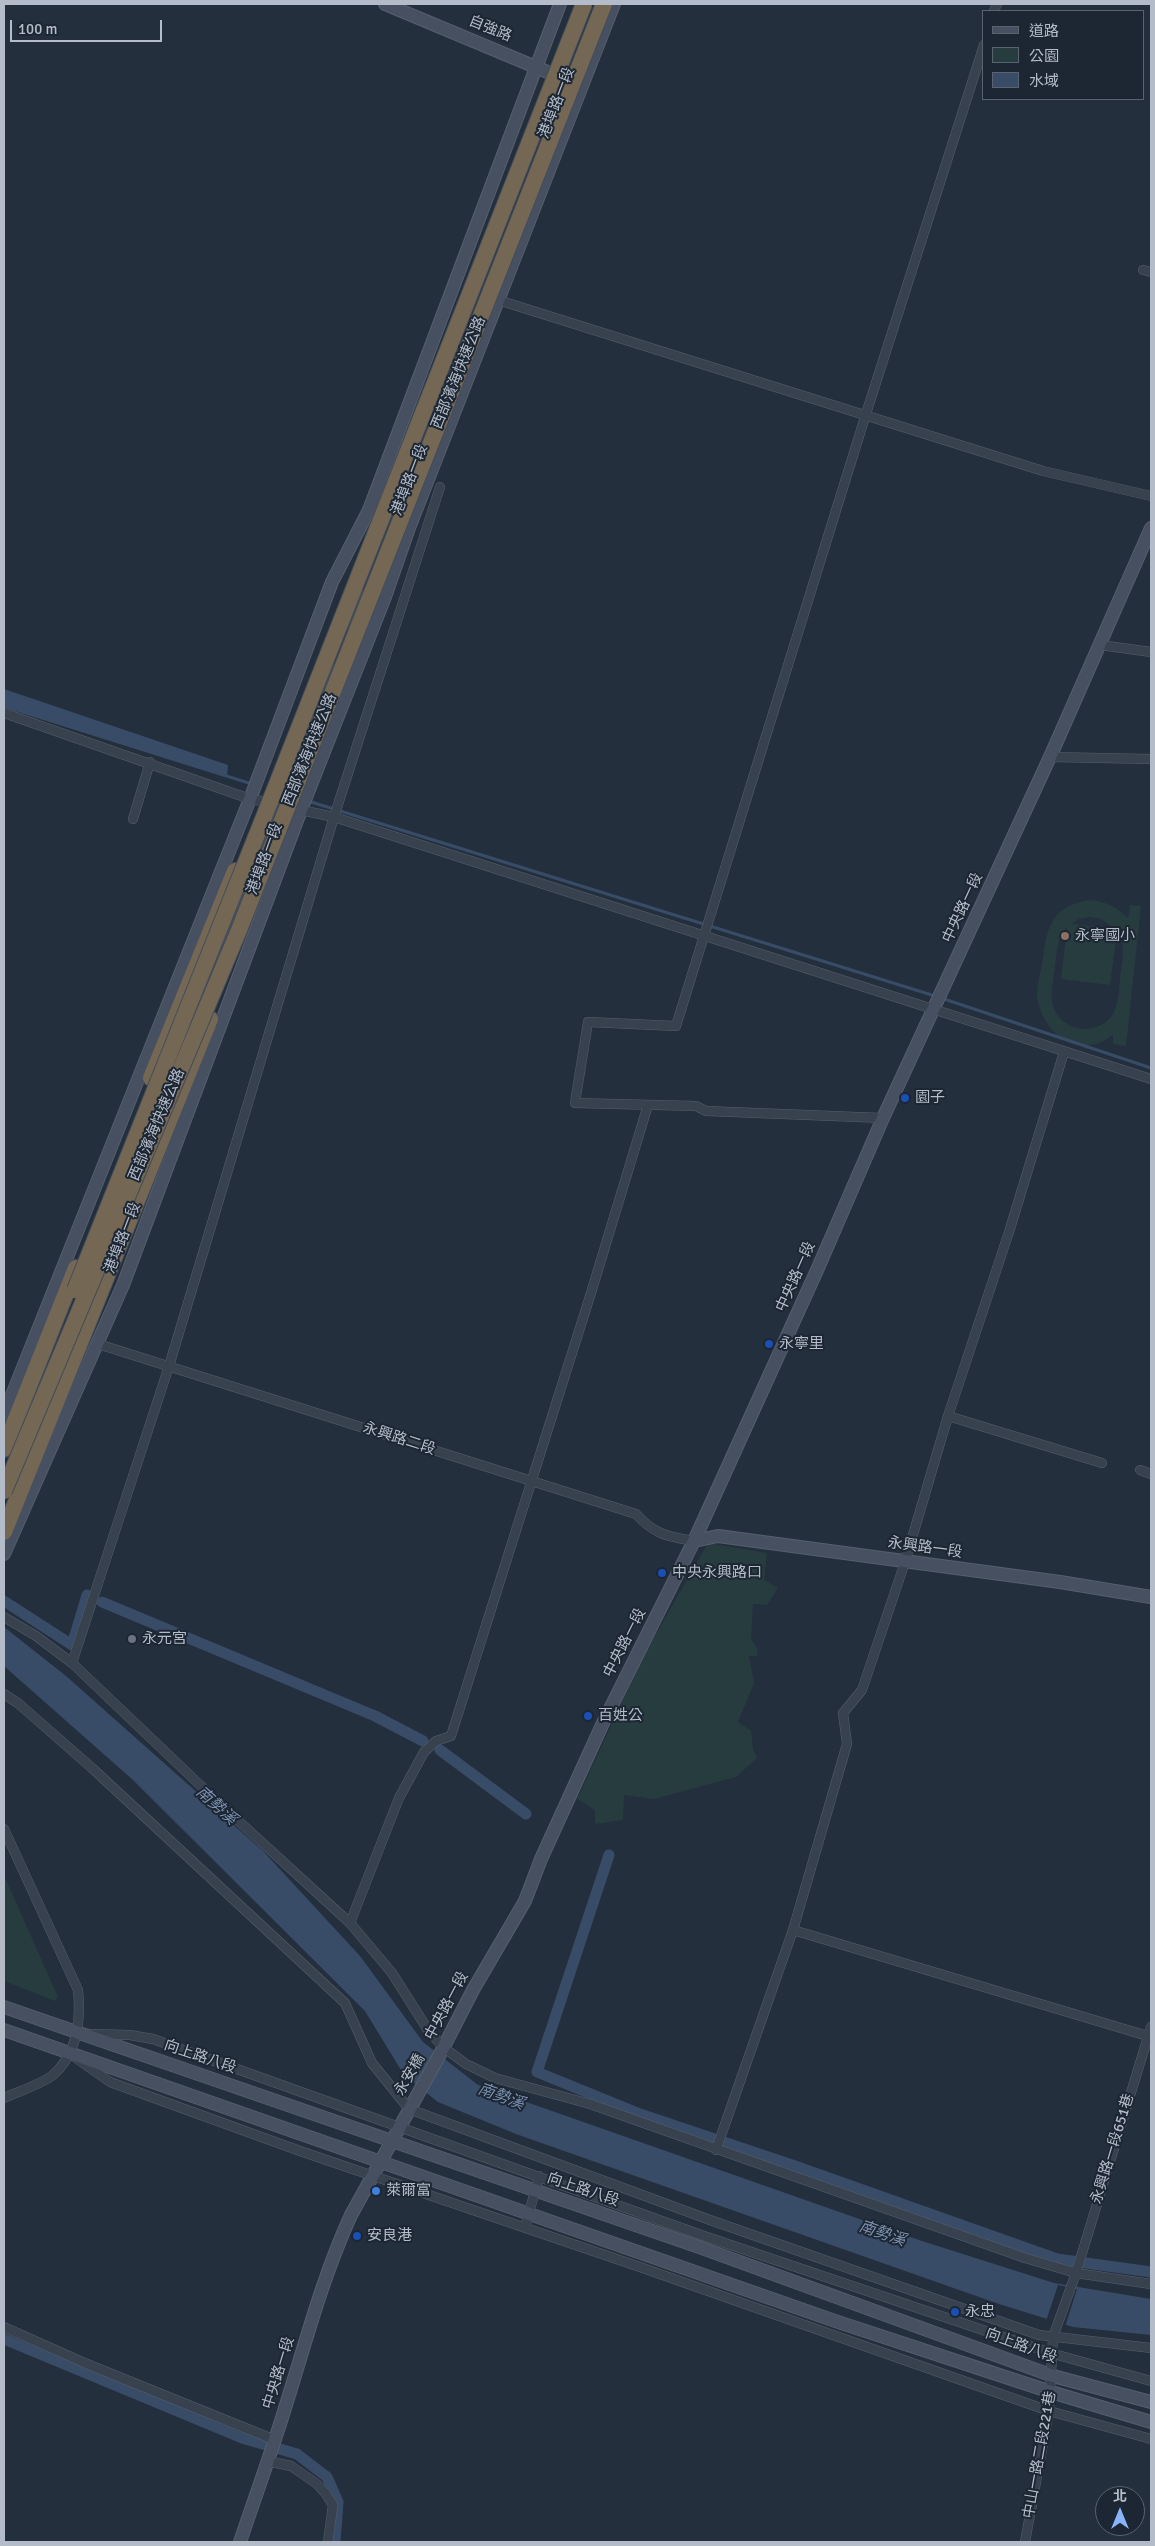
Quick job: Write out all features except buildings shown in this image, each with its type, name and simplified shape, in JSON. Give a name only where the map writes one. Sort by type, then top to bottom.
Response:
[{"type":"highway","name":"西部濱海快速公路","points":[[4,1468],[262,822],[584,4]]},
{"type":"highway","name":"西部濱海快速公路","points":[[4,1491],[239,930],[604,4]]},
{"type":"highway","points":[[4,1449],[223,898],[249,840],[262,822]]},
{"type":"highway","points":[[4,1532],[223,988],[239,930]]},
{"type":"street","name":"自強路","points":[[385,4],[535,65],[581,86]]},
{"type":"street","name":"港埠路一段","points":[[4,1415],[250,799],[332,582],[369,510],[535,65],[560,4]]},
{"type":"street","name":"港埠路一段","points":[[4,1554],[98,1344],[133,1258],[301,810],[385,597],[408,528],[614,4]]},
{"type":"street","points":[[883,1118],[706,1111],[696,1106],[575,1103],[588,1022],[676,1026],[865,417],[982,51]]},
{"type":"street","points":[[498,300],[865,417],[1043,471],[1151,496]]},
{"type":"street","points":[[72,1663],[169,1366],[334,817],[440,487]]},
{"type":"street","points":[[352,622],[369,510]]},
{"type":"street","points":[[352,622],[408,528]]},
{"type":"street","name":"中央路一段","points":[[441,2052],[473,1990],[525,1901],[541,1859],[603,1723],[694,1541],[818,1268],[883,1118],[1050,757],[1151,528]]},
{"type":"street","name":"港埠路一段","points":[[4,1501],[352,622]]},
{"type":"street","points":[[1100,645],[1151,652]]},
{"type":"street","points":[[4,713],[150,762],[250,799],[334,817],[1151,1079]]},
{"type":"street","points":[[1050,757],[1151,759]]},
{"type":"street","points":[[133,819],[150,762]]},
{"type":"street","points":[[716,2150],[793,1930],[847,1744],[843,1713],[862,1690],[905,1562],[948,1416],[1009,1232],[1064,1052]]},
{"type":"street","points":[[350,1923],[399,1798],[424,1752],[436,1742],[451,1736],[530,1481],[591,1293],[648,1105]]},
{"type":"street","name":"永興路二段","points":[[98,1344],[636,1514],[648,1527],[661,1534],[694,1541]]},
{"type":"street","points":[[948,1416],[1102,1463]]},
{"type":"street","points":[[1140,1470],[1151,1474]]},
{"type":"street","name":"永興路一段","points":[[694,1541],[718,1536],[1151,1597]]},
{"type":"street","points":[[4,1617],[36,1636],[72,1663],[221,1805],[350,1923],[392,1973],[441,2052],[495,2078],[590,2104],[1025,2258],[1076,2273],[1151,2284]]},
{"type":"street","points":[[4,1694],[19,1704],[92,1768],[345,2003],[372,2063],[409,2109],[710,2220],[1039,2335],[1151,2348]]},
{"type":"street","points":[[4,1829],[78,1990],[80,2010],[77,2034],[70,2053],[52,2076],[4,2098]]},
{"type":"street","points":[[793,1930],[1150,2033]]},
{"type":"street","name":"向上路八段","points":[[4,2006],[77,2034],[184,2068],[392,2142],[699,2247],[1053,2376],[1151,2402]]},
{"type":"street","points":[[4,2030],[838,2322],[1051,2392],[1151,2422]]},
{"type":"street","name":"永興路一段651巷","points":[[1053,2337],[1076,2273],[1150,2033]]},
{"type":"street","points":[[77,2034],[130,2035],[153,2039],[704,2236],[1054,2354],[1151,2381]]},
{"type":"street","name":"永安橋","points":[[409,2109],[441,2052]]},
{"type":"street","points":[[70,2053],[110,2082],[372,2176],[1049,2411],[1151,2439]]},
{"type":"street","name":"中央路一段","points":[[240,2542],[275,2441],[327,2272],[351,2215],[409,2109]]},
{"type":"street","points":[[525,2228],[539,2176]]},
{"type":"street","points":[[4,2327],[87,2364],[275,2441]]},
{"type":"street","name":"中山一路二段221巷","points":[[1025,2542],[1049,2411],[1053,2376],[1053,2337]]},
{"type":"street","points":[[268,2459],[290,2466],[317,2484],[326,2494],[333,2505],[328,2542]]},
{"type":"green space","points":[[1088,900],[1105,903],[1119,910],[1128,918],[1130,905],[1141,906],[1126,1046],[1113,1044],[1113,1035],[1101,1042],[1089,1045],[1077,1045],[1066,1041],[1057,1035],[1042,1015],[1037,998],[1037,988],[1048,930],[1052,922],[1065,908]],"holes":[[[1090,917],[1101,919],[1115,929],[1071,924],[1079,919]],[[1067,927],[1061,979],[1110,985],[1117,931],[1122,942],[1123,960],[1117,1004],[1110,1018],[1093,1028],[1084,1029],[1067,1024],[1060,1018],[1052,1000],[1058,945]]]},
{"type":"green space","points":[[708,1543],[767,1553],[764,1580],[778,1588],[767,1605],[753,1604],[751,1639],[758,1650],[757,1656],[749,1656],[754,1683],[738,1722],[751,1731],[753,1749],[757,1758],[736,1777],[654,1799],[624,1795],[623,1820],[595,1824],[595,1810],[577,1799],[643,1657]]},
{"type":"green space","points":[[4,1875],[58,1997],[55,2001],[4,1981]]},
{"type":"water","points":[[4,689],[228,765],[227,776],[4,706]]},
{"type":"water","name":"南勢溪","points":[[4,1627],[66,1676],[263,1851],[360,1956],[423,2042],[478,2085],[922,2241],[1054,2283],[1151,2299],[1151,2335],[1073,2327],[999,2304],[516,2134],[438,2102],[404,2075],[365,2011],[133,1780],[4,1666]]},
{"type":"pier","points":[[1058,2285],[1077,2289],[1065,2327],[1046,2321]]},
{"type":"waterway","points":[[4,706],[252,784]]},
{"type":"waterway","points":[[308,801],[935,996]]},
{"type":"waterway","points":[[941,998],[1151,1068]]},
{"type":"waterway","points":[[4,1601],[72,1645],[87,1595]]},
{"type":"waterway","points":[[102,1602],[375,1716],[423,1741]]},
{"type":"waterway","points":[[440,1750],[526,1814]]},
{"type":"waterway","points":[[609,1855],[537,2072],[640,2114],[795,2166],[1057,2259],[1151,2272]]},
{"type":"waterway","points":[[4,2339],[242,2438],[297,2454],[327,2477],[338,2502],[335,2542]]},
{"type":"place","name":"永寧國小","points":[[1065,936]]},
{"type":"place","name":"園子","points":[[905,1098]]},
{"type":"place","name":"永寧里","points":[[769,1344]]},
{"type":"place","name":"中央永興路口","points":[[662,1573]]},
{"type":"place","name":"永元宮","points":[[132,1639]]},
{"type":"place","name":"百姓公","points":[[588,1716]]},
{"type":"place","name":"萊爾富","points":[[376,2191]]},
{"type":"place","name":"安良港","points":[[357,2236]]},
{"type":"place","name":"永忠","points":[[955,2312]]}]
